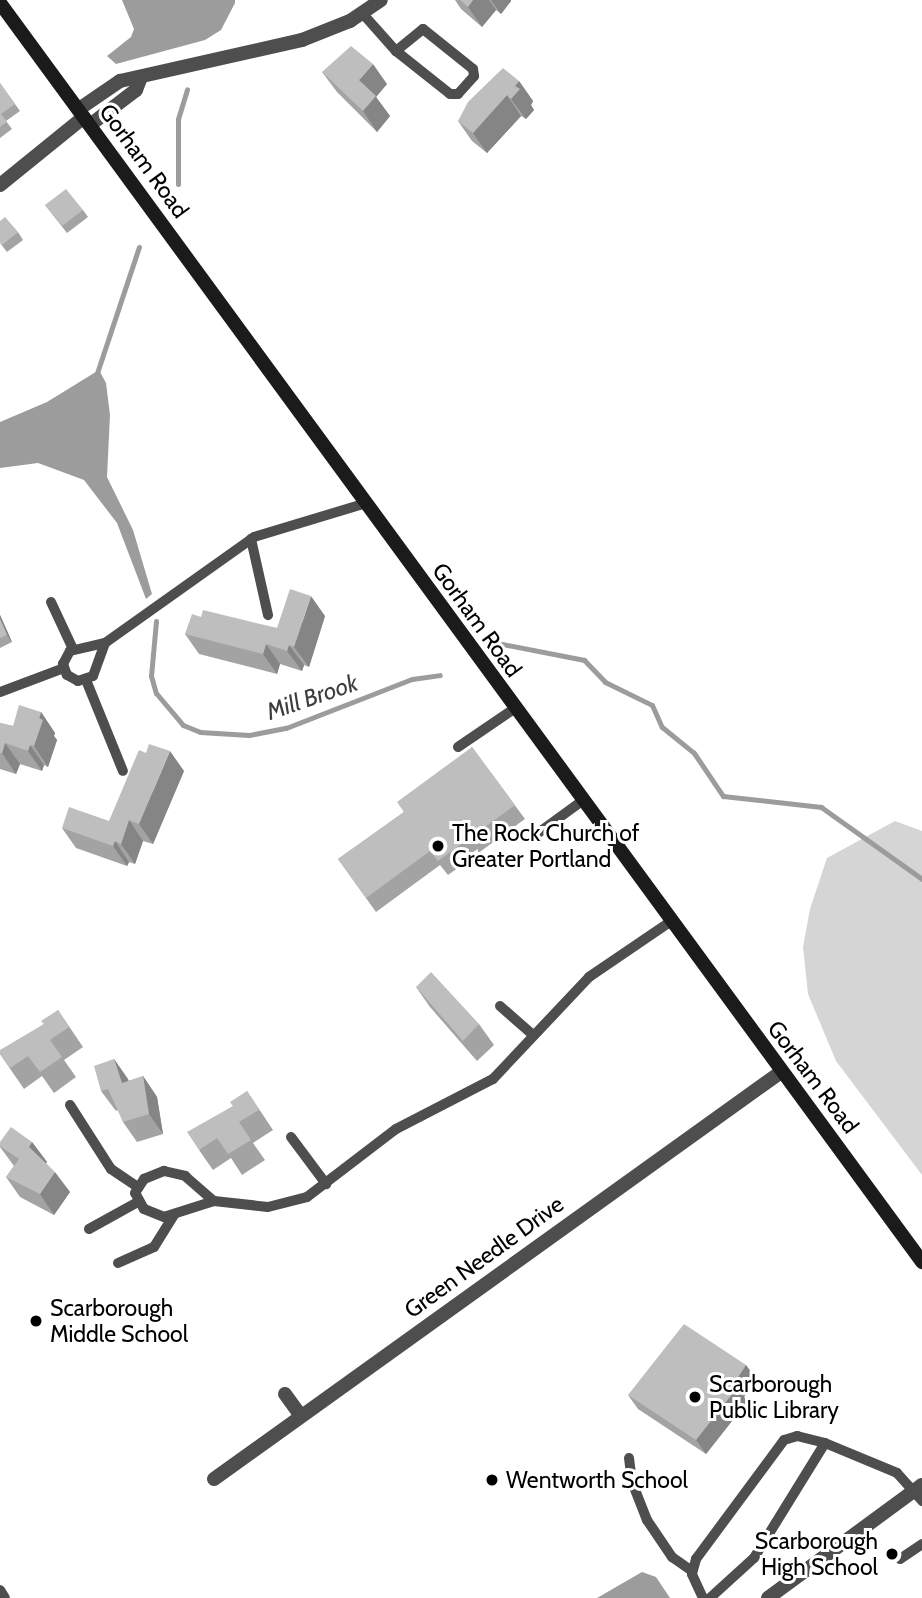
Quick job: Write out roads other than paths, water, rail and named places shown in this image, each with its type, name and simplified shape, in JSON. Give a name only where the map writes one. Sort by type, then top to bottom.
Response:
[{"type":"main road","name":"Gorham Road","points":[[0,3],[363,503],[922,1262]]},
{"type":"street","points":[[0,185],[84,117],[136,90],[141,77],[302,40],[363,14],[381,0]]},
{"type":"street","name":"Green Needle Drive","points":[[214,1479],[781,1072]]},
{"type":"street","points":[[285,1394],[301,1416]]},
{"type":"street","points":[[768,1598],[920,1492]]},
{"type":"lane","points":[[363,14],[396,51],[450,94],[457,94],[474,76],[473,69],[424,29],[417,29],[396,51]]},
{"type":"lane","points":[[105,643],[95,672],[86,680],[71,678],[64,668],[65,657],[73,649],[105,643],[251,539],[280,526],[363,503]]},
{"type":"lane","points":[[251,539],[268,615]]},
{"type":"lane","points":[[51,601],[73,649]]},
{"type":"lane","points":[[0,692],[64,668]]},
{"type":"lane","points":[[86,680],[123,771]]},
{"type":"lane","points":[[458,747],[514,709]]},
{"type":"lane","points":[[534,836],[582,801]]},
{"type":"lane","points":[[138,1187],[138,1202],[150,1214],[174,1214],[214,1201],[284,1205],[326,1184],[396,1129],[481,1088],[589,978],[670,922]]},
{"type":"lane","points":[[500,1006],[533,1035]]},
{"type":"lane","points":[[71,1105],[111,1169],[138,1187]]},
{"type":"lane","points":[[290,1137],[326,1184]]},
{"type":"lane","points":[[138,1187],[157,1172],[175,1172],[214,1201]]},
{"type":"lane","points":[[89,1229],[138,1202]]},
{"type":"lane","points":[[118,1263],[154,1247],[174,1214]]},
{"type":"lane","points":[[692,1572],[696,1559],[779,1443],[797,1436],[825,1443],[897,1473],[920,1492]]},
{"type":"lane","points":[[710,1598],[754,1559],[825,1443]]},
{"type":"lane","points":[[629,1458],[632,1482],[647,1520],[672,1557],[692,1572],[703,1598]]},
{"type":"lane","points":[[900,1559],[922,1544]]},
{"type":"lane","points":[[0,1590],[5,1598]]},
{"type":"waterway","points":[[178,184],[178,119],[187,89]]},
{"type":"waterway","points":[[96,376],[139,247]]},
{"type":"waterway","name":"Mill Brook","points":[[156,621],[151,676],[156,693],[183,725],[200,732],[249,735],[286,728],[412,679],[440,675]]},
{"type":"waterway","name":"Mill Brook","points":[[502,644],[584,660],[605,682],[652,705],[662,727],[694,753],[723,796],[821,807],[922,879]]},
{"type":"place","name":"The Rock Church of Greater Portland","points":[[438,846]]},
{"type":"place","name":"Scarborough Middle School","points":[[36,1321]]},
{"type":"place","name":"Scarborough Public Library","points":[[695,1397]]},
{"type":"place","name":"Wentworth School","points":[[492,1480]]},
{"type":"place","name":"Scarborough High School","points":[[892,1554]]}]
